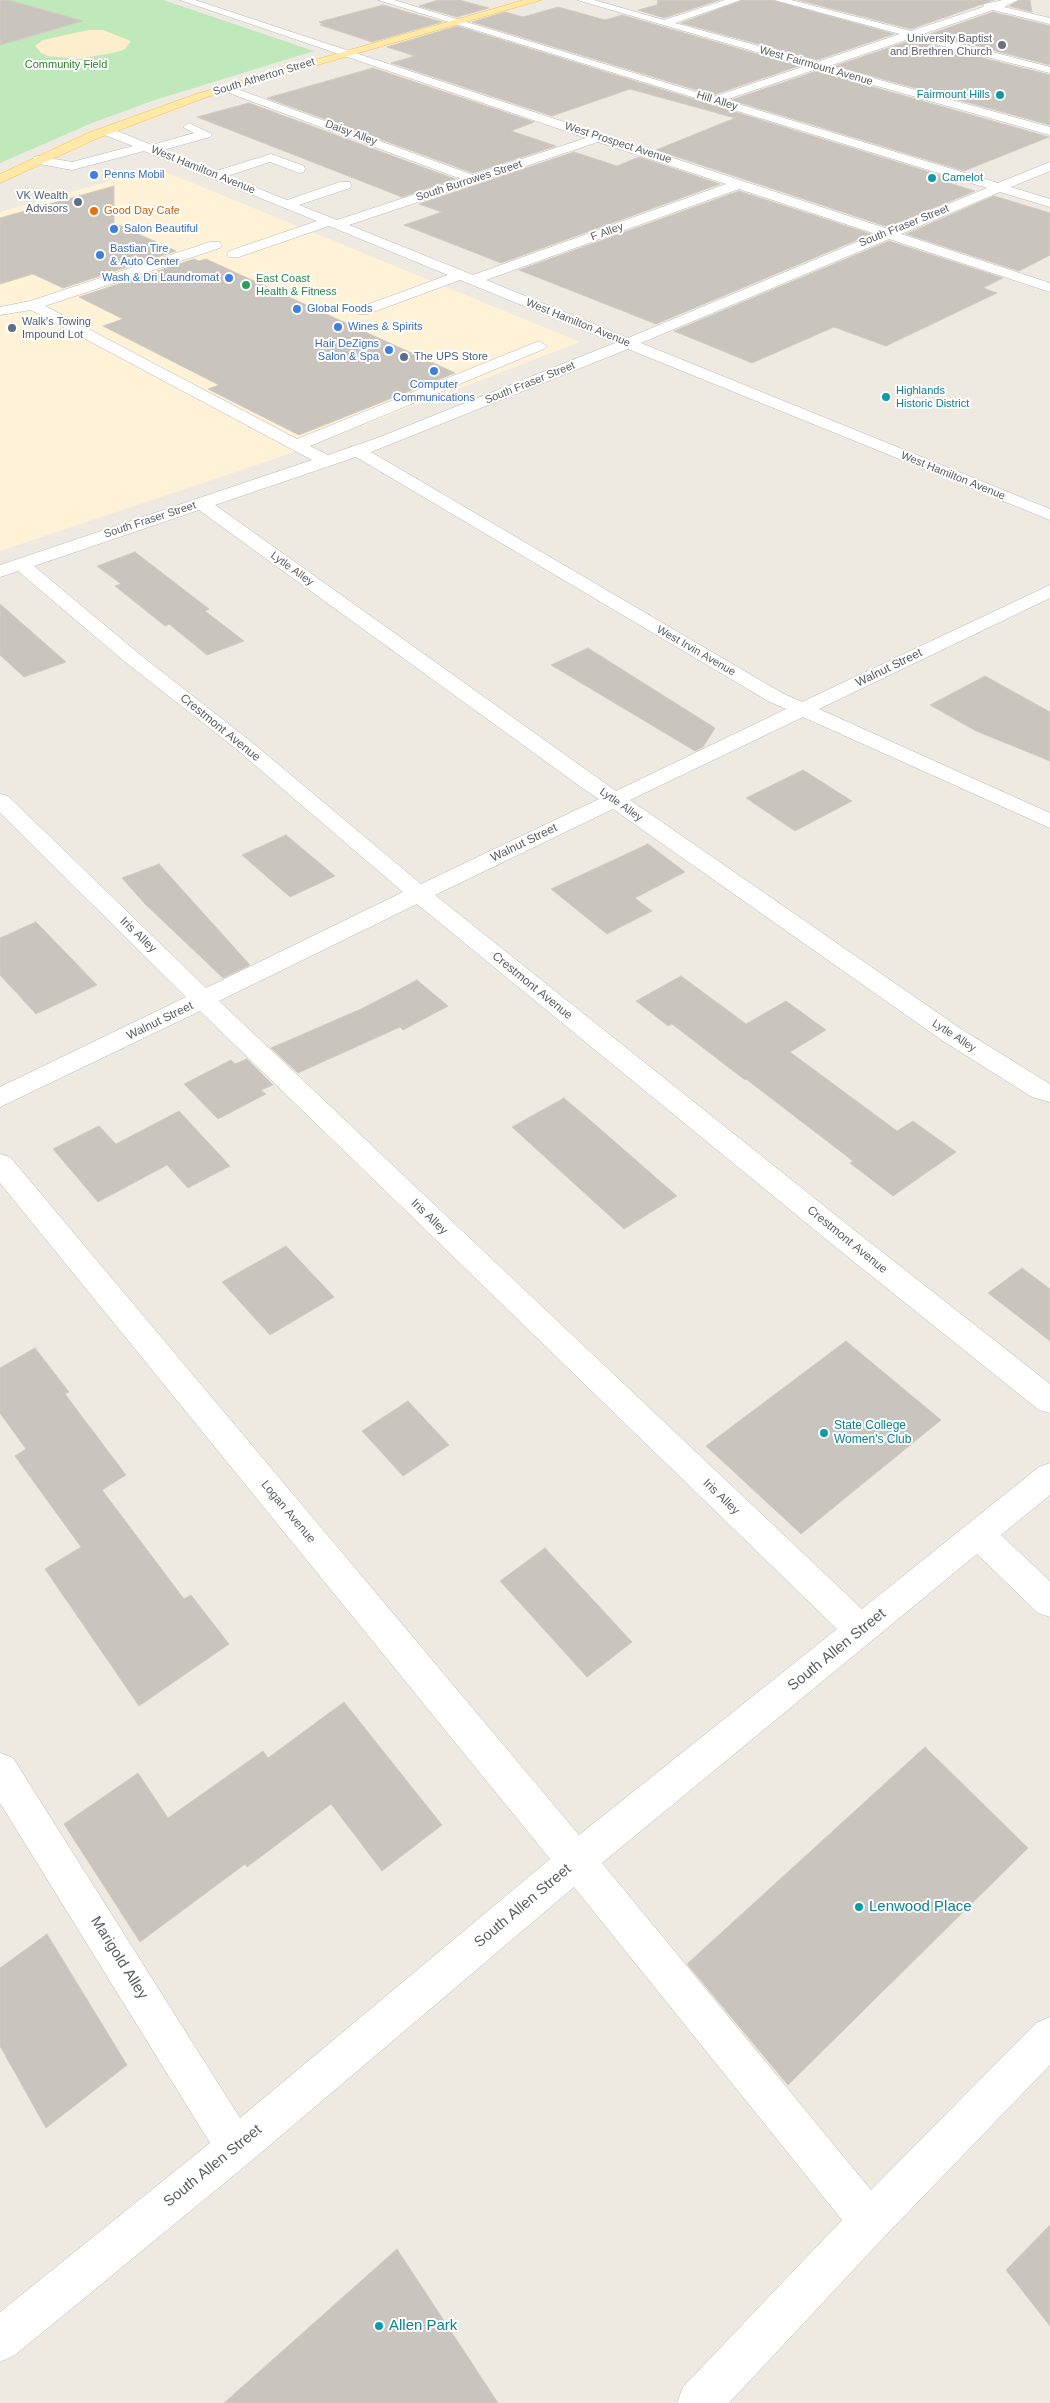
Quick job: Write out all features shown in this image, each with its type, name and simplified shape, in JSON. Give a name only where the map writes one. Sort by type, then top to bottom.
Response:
[{"type":"main road","name":"South Atherton Street","points":[[0,179],[38,160],[106,131],[225,88],[536,0]]},
{"type":"street","name":"West Prospect Avenue","points":[[185,0],[1050,288]]},
{"type":"street","name":"Hill Alley","points":[[383,0],[1050,203]]},
{"type":"street","name":"West Fairmount Avenue","points":[[582,0],[1050,131]]},
{"type":"street","points":[[664,22],[736,0]]},
{"type":"street","points":[[779,0],[1050,70]]},
{"type":"street","points":[[715,100],[1013,0]]},
{"type":"street","points":[[971,2],[1050,21]]},
{"type":"street","points":[[1035,66],[1050,61]]},
{"type":"street","name":"Daisy Alley","points":[[225,88],[476,180]]},
{"type":"street","points":[[38,160],[72,166],[206,134],[189,127]]},
{"type":"street","name":"West Hamilton Avenue","points":[[106,131],[1050,515]]},
{"type":"street","name":"South Burrowes Street","points":[[234,254],[476,180],[600,137]]},
{"type":"street","points":[[249,149],[299,169]]},
{"type":"street","points":[[216,175],[271,158]]},
{"type":"street","name":"South Fraser Street","points":[[10,567],[358,451],[628,343],[1050,166]]},
{"type":"street","name":"F Alley","points":[[363,311],[739,184]]},
{"type":"street","points":[[287,204],[344,185]]},
{"type":"street","points":[[0,310],[33,304],[215,245]]},
{"type":"street","points":[[33,304],[298,445],[326,462]]},
{"type":"street","points":[[298,445],[539,346]]},
{"type":"street","name":"West Irvin Avenue","points":[[358,451],[476,522],[800,710],[1050,821]]},
{"type":"street","name":"Lytle Alley","points":[[201,503],[613,799],[952,1035],[1041,1091],[1050,1093]]},
{"type":"street","name":"Crestmont Avenue","points":[[10,567],[131,657],[242,744],[419,894],[855,1247],[1050,1401]]},
{"type":"street","name":"Walnut Street","points":[[0,1098],[613,799],[1050,591]]},
{"type":"street","name":"Iris Alley","points":[[0,801],[204,1000],[860,1630]]},
{"type":"street","name":"Logan Avenue","points":[[0,1164],[576,1861],[870,2221]]},
{"type":"street","name":"South Allen Street","points":[[0,2340],[236,2148],[576,1861],[1050,1476]]},
{"type":"street","points":[[978,1535],[1050,1602]]},
{"type":"street","name":"Marigold Alley","points":[[0,1770],[236,2148]]},
{"type":"street","points":[[699,2403],[870,2221],[1050,2037]]},
{"type":"shaded area","points":[[156,168],[580,342],[280,457],[0,551],[0,212]]},
{"type":"green space","name":"Community Field","points":[[0,0],[163,0],[314,51],[155,100],[92,123],[0,163]]},
{"type":"sand","points":[[88,30],[103,30],[131,41],[125,49],[117,52],[79,59],[48,56],[41,53],[35,46],[43,40]]},
{"type":"building","points":[[0,0],[8,0],[83,21],[0,45]]},
{"type":"building","points":[[438,0],[459,0],[489,8],[457,17],[419,6]]},
{"type":"building","points":[[658,0],[719,0],[664,18],[638,10],[657,5]]},
{"type":"building","points":[[743,0],[772,0],[894,34],[817,60],[681,23]]},
{"type":"building","points":[[798,0],[994,0],[911,29]]},
{"type":"building","points":[[1020,0],[1030,0],[1032,12],[1009,6]]},
{"type":"building","points":[[383,5],[442,22],[372,42],[320,25],[323,24],[319,22]]},
{"type":"building","points":[[558,7],[605,20],[622,15],[799,66],[713,95],[472,22],[505,12],[523,17]]},
{"type":"building","points":[[993,12],[1050,26],[1050,65],[930,34]]},
{"type":"building","points":[[457,26],[952,179],[946,182],[975,191],[888,227],[656,150],[735,118],[630,89],[552,116],[391,63],[415,56],[387,47]]},
{"type":"building","points":[[912,40],[1050,75],[1050,125],[835,66]]},
{"type":"building","points":[[373,68],[534,122],[511,131],[556,146],[473,173],[267,98]]},
{"type":"building","points":[[817,71],[1049,137],[964,171],[731,100]]},
{"type":"building","points":[[249,103],[455,179],[402,197],[197,117]]},
{"type":"building","points":[[574,152],[617,166],[639,157],[720,184],[501,263],[404,225],[442,212],[419,204]]},
{"type":"building","points":[[114,186],[114,223],[176,251],[63,288],[33,274],[0,284],[0,218]]},
{"type":"building","points":[[739,191],[871,234],[656,324],[519,270]]},
{"type":"building","points":[[994,196],[1050,213],[1050,255],[1019,271],[906,234]]},
{"type":"building","points":[[889,241],[1003,278],[983,288],[997,293],[886,346],[834,327],[752,363],[674,331]]},
{"type":"building","points":[[194,259],[199,261],[206,259],[455,373],[299,435],[208,389],[219,385],[103,326],[123,319],[79,297]]},
{"type":"building","points":[[135,552],[209,609],[205,611],[244,641],[207,655],[169,624],[165,626],[115,586],[121,584],[97,566]]},
{"type":"building","points":[[0,604],[66,662],[24,677],[0,655]]},
{"type":"building","points":[[588,648],[715,728],[703,747],[695,751],[551,665]]},
{"type":"building","points":[[985,676],[1050,712],[1050,761],[976,731],[930,705]]},
{"type":"building","points":[[803,770],[852,801],[795,831],[746,798]]},
{"type":"building","points":[[286,835],[335,876],[290,897],[242,855]]},
{"type":"building","points":[[648,844],[685,872],[635,898],[652,911],[607,934],[551,889]]},
{"type":"building","points":[[159,864],[250,965],[223,978],[145,904],[122,878]]},
{"type":"building","points":[[36,922],[97,985],[36,1014],[0,975],[0,938]]},
{"type":"building","points":[[681,976],[746,1024],[786,1001],[826,1030],[790,1052],[897,1131],[913,1121],[956,1152],[893,1196],[850,1163],[853,1161],[746,1079],[672,1024],[668,1026],[636,1001]]},
{"type":"building","points":[[417,980],[448,1006],[403,1030],[400,1027],[298,1073],[271,1048],[361,1009]]},
{"type":"building","points":[[247,1059],[273,1085],[261,1090],[266,1094],[218,1119],[184,1084],[231,1060],[235,1064]]},
{"type":"building","points":[[564,1098],[677,1196],[624,1229],[512,1127]]},
{"type":"building","points":[[179,1111],[230,1166],[188,1188],[167,1165],[98,1202],[53,1149],[99,1126],[116,1144]]},
{"type":"building","points":[[286,1246],[334,1297],[270,1335],[222,1282]]},
{"type":"building","points":[[1022,1268],[1050,1289],[1050,1341],[988,1293]]},
{"type":"building","name":"State College Women's Club","points":[[846,1341],[941,1420],[801,1534],[706,1446]]},
{"type":"building","points":[[35,1348],[69,1392],[65,1394],[126,1475],[102,1490],[184,1599],[191,1595],[229,1644],[139,1706],[45,1569],[81,1547],[15,1456],[26,1449],[0,1413],[0,1368]]},
{"type":"building","points":[[408,1401],[449,1445],[403,1476],[362,1431]]},
{"type":"building","points":[[545,1548],[632,1642],[587,1677],[500,1581]]},
{"type":"building","points":[[344,1702],[442,1825],[382,1871],[331,1804],[247,1867],[245,1864],[140,1942],[64,1824],[138,1773],[168,1818],[263,1751],[268,1758]]},
{"type":"building","name":"Lenwood Place","points":[[925,1747],[1028,1848],[788,2085],[687,1964]]},
{"type":"building","points":[[47,1934],[127,2065],[46,2128],[0,2046],[0,1968]]},
{"type":"building","points":[[1050,2225],[1050,2326],[1006,2270]]},
{"type":"building","name":"Allen Park","points":[[397,2249],[498,2403],[224,2403]]},
{"type":"place","name":"University Baptist and Brethren Church","points":[[1002,45]]},
{"type":"place","name":"Fairmount Hills","points":[[1000,95]]},
{"type":"place","name":"Penns Mobil","points":[[94,175]]},
{"type":"place","name":"Camelot","points":[[932,178]]},
{"type":"place","name":"VK Wealth Advisors","points":[[78,202]]},
{"type":"place","name":"Good Day Cafe","points":[[94,211]]},
{"type":"place","name":"Salon Beautiful","points":[[114,229]]},
{"type":"place","name":"Bastian Tire & Auto Center","points":[[100,255]]},
{"type":"place","name":"Wash & Dri Laundromat","points":[[229,278]]},
{"type":"place","name":"East Coast Health & Fitness","points":[[246,285]]},
{"type":"place","name":"Global Foods","points":[[297,309]]},
{"type":"place","name":"Wines & Spirits","points":[[338,327]]},
{"type":"place","name":"Walk's Towing Impound Lot","points":[[12,328]]},
{"type":"place","name":"Hair DeZigns Salon & Spa","points":[[389,350]]},
{"type":"place","name":"The UPS Store","points":[[404,357]]},
{"type":"place","name":"Computer Communications","points":[[434,371]]},
{"type":"place","name":"Highlands Historic District","points":[[886,397]]},
{"type":"place","name":"State College Women's Club","points":[[824,1433]]},
{"type":"place","name":"Lenwood Place","points":[[859,1907]]},
{"type":"place","name":"Allen Park","points":[[379,2326]]}]
